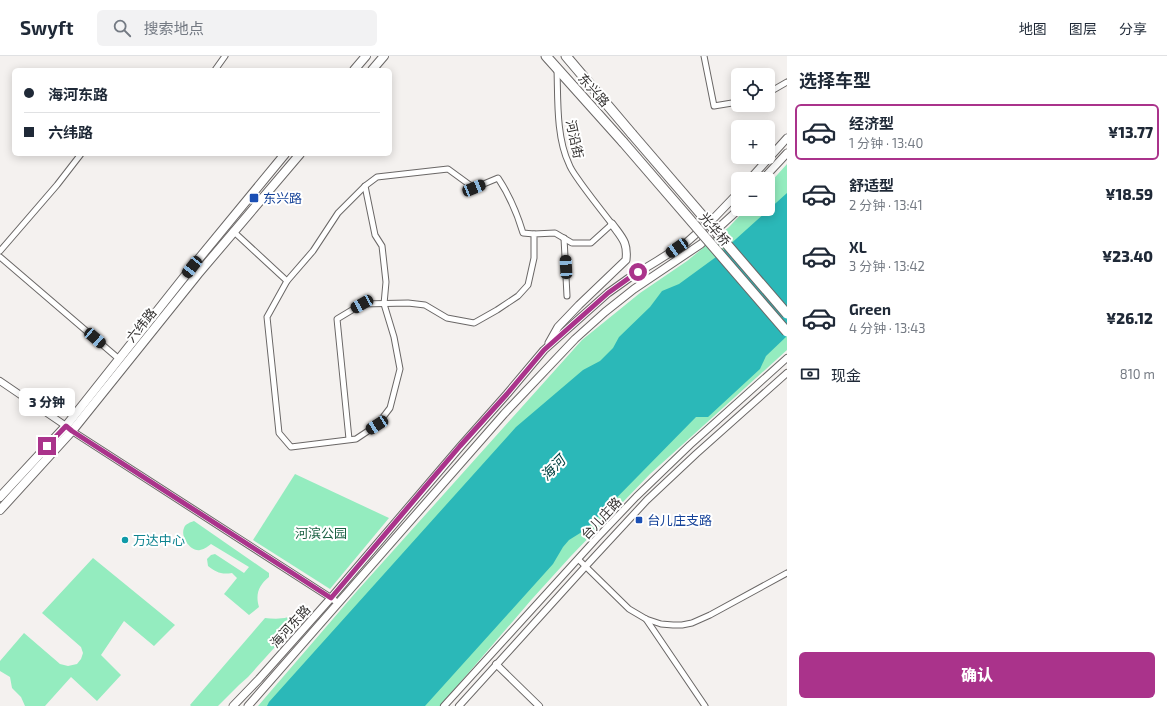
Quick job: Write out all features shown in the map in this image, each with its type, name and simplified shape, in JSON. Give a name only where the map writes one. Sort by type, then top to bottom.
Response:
[{"type":"highway","name":"东兴路","points":[[546,56],[623,142]]},
{"type":"highway","name":"东兴路","points":[[566,56],[632,134]]},
{"type":"highway","name":"光华桥","points":[[632,134],[787,314]]},
{"type":"highway","name":"光华桥","points":[[623,142],[787,332]]},
{"type":"main road","points":[[374,68],[384,56]]},
{"type":"main road","points":[[356,68],[364,57]]},
{"type":"main road","points":[[756,172],[787,138]]},
{"type":"main road","points":[[770,172],[787,153]]},
{"type":"main road","name":"六纬路","points":[[0,497],[69,428],[119,359],[283,156]]},
{"type":"main road","name":"六纬路","points":[[0,510],[233,231],[298,156]]},
{"type":"main road","name":"海河东路","points":[[233,706],[331,598],[544,350],[608,293],[686,242],[714,218],[731,200]]},
{"type":"main road","name":"海河东路","points":[[248,706],[504,414],[575,339],[605,312],[634,289],[701,244],[731,216]]},
{"type":"main road","points":[[544,350],[558,327],[626,260],[627,251],[623,240],[612,224]]},
{"type":"street","points":[[216,68],[225,56]]},
{"type":"street","points":[[704,56],[714,106],[731,103]]},
{"type":"street","points":[[364,57],[372,68]]},
{"type":"street","name":"河沿街","points":[[557,68],[558,103],[561,138],[564,151],[569,165],[594,203],[612,224]]},
{"type":"street","points":[[775,89],[787,82]]},
{"type":"street","points":[[0,251],[57,185],[79,156]]},
{"type":"street","points":[[365,186],[375,234],[382,246],[386,282],[384,304],[394,337],[400,370],[390,408],[377,425],[356,438],[291,447],[279,433],[267,317],[287,281],[313,251],[338,213],[365,186],[377,177],[448,169],[474,188],[498,178],[508,193],[523,233],[555,233],[572,243],[591,242],[612,224]]},
{"type":"street","points":[[233,231],[287,281]]},
{"type":"street","points":[[349,439],[337,319],[362,304],[408,303],[425,305],[447,318],[474,323],[518,296],[528,285],[534,258],[534,234]]},
{"type":"street","points":[[564,238],[567,296]]},
{"type":"street","points":[[0,257],[119,359]]},
{"type":"street","name":"台儿庄路","points":[[444,706],[636,497],[690,445],[787,358]]},
{"type":"street","name":"台儿庄路","points":[[459,706],[648,500],[696,454],[787,373]]},
{"type":"street","points":[[0,381],[69,428],[339,604]]},
{"type":"street","points":[[578,559],[629,609],[646,619],[661,624],[673,625],[692,623],[710,615],[787,573]]},
{"type":"street","points":[[646,619],[705,706]]},
{"type":"street","points":[[496,664],[539,706]]},
{"type":"green space","points":[[787,164],[787,350],[650,474],[532,599],[440,706],[258,706],[357,591],[582,340],[640,293],[687,261],[729,227],[739,216],[775,216],[775,177]]},
{"type":"green space","name":"河滨公园","points":[[295,474],[389,518],[330,589],[253,540]]},
{"type":"green space","points":[[194,521],[269,573],[269,577],[259,590],[257,598],[259,607],[249,615],[224,594],[237,578],[232,573],[222,573],[214,570],[208,566],[207,559],[211,555],[215,554],[244,573],[249,567],[211,544],[200,550],[193,549],[187,543],[183,532],[188,523]]},
{"type":"green space","points":[[93,558],[175,625],[154,646],[124,621],[101,655],[121,675],[97,701],[71,677],[45,706],[25,706],[21,697],[12,688],[10,677],[0,671],[0,661],[24,633],[60,664],[68,666],[77,664],[83,653],[81,647],[42,613]]},
{"type":"green space","points":[[297,612],[303,616],[248,677],[218,706],[190,705],[265,618],[286,618]]},
{"type":"water","name":"海河","points":[[787,193],[787,336],[766,356],[760,369],[708,417],[696,417],[585,530],[569,540],[553,564],[425,706],[267,706],[516,427],[583,370],[600,361],[613,348],[619,337],[650,307],[662,291],[679,284],[716,257],[761,216],[775,216],[775,204]]},
{"type":"place","name":"东兴路","points":[[254,198]]},
{"type":"place","name":"台儿庄支路","points":[[639,520]]},
{"type":"place","name":"万达中心","points":[[125,540]]},
{"type":"route","points":[[47,446],[66,426],[331,598],[544,350],[608,293],[638,272]]}]
